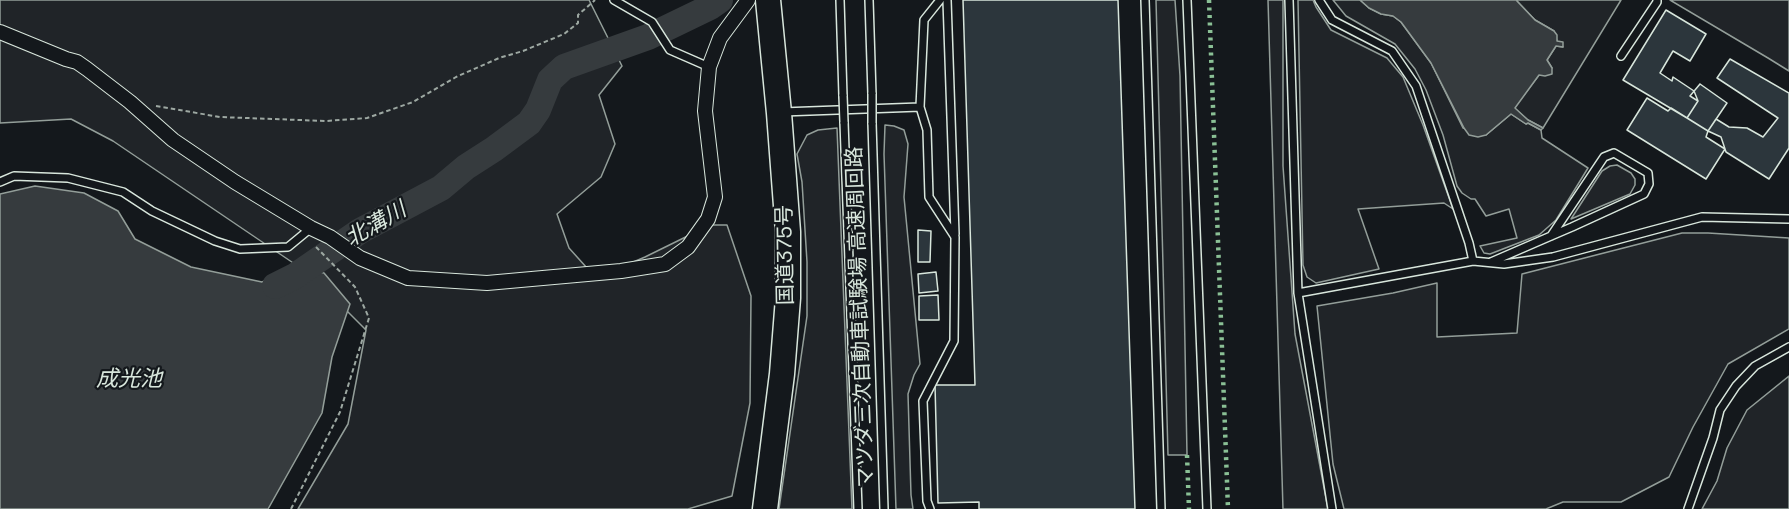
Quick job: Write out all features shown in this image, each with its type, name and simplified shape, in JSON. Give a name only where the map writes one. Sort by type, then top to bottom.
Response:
[{"type":"highway","name":"国道375号","points":[[765,509],[783,374],[788,298],[788,232],[768,0]]},
{"type":"street","points":[[0,32],[77,62],[130,102],[173,140],[307,231],[330,237],[360,258],[408,278],[487,283],[621,271],[664,264],[688,246],[708,219],[715,197],[705,111],[709,67],[720,38],[748,0]]},
{"type":"lane","points":[[614,0],[652,22],[670,50],[709,67]]},
{"type":"lane","points":[[840,0],[858,509]]},
{"type":"lane","name":"マツダ三次自動車試験場 高速周回路","points":[[869,0],[884,509]]},
{"type":"lane","points":[[940,0],[924,20],[920,107],[927,130],[929,196],[956,237]]},
{"type":"lane","points":[[930,509],[927,501],[923,401],[954,341],[956,237],[947,0]]},
{"type":"lane","points":[[1145,0],[1161,509]]},
{"type":"lane","points":[[1187,0],[1207,509]]},
{"type":"lane","points":[[1289,0],[1298,293],[1332,509]]},
{"type":"lane","points":[[1319,0],[1332,20],[1392,51],[1416,86],[1473,261]]},
{"type":"lane","points":[[1621,56],[1657,0]]},
{"type":"lane","points":[[779,112],[920,107]]},
{"type":"lane","points":[[1488,263],[1551,236],[1644,194],[1649,184],[1648,173],[1614,153],[1604,157],[1551,236]]},
{"type":"lane","points":[[0,182],[14,176],[68,178],[123,192],[152,211],[215,241],[240,249],[288,246],[307,231]]},
{"type":"lane","points":[[1298,293],[1473,261],[1504,264],[1553,257],[1702,217],[1789,219]]},
{"type":"lane","points":[[1688,509],[1713,438],[1720,410],[1736,386],[1755,366],[1789,347]]},
{"type":"path","points":[[130,102],[220,117],[326,121],[367,118],[413,102],[456,77],[499,58],[564,34],[578,23],[578,15],[595,0]]},
{"type":"path","points":[[291,509],[340,412],[369,318],[354,287],[307,231]]},
{"type":"shaded area","points":[[0,0],[589,0],[622,66],[599,95],[615,144],[601,177],[557,214],[569,248],[596,278],[710,225],[727,225],[751,296],[750,403],[732,496],[688,509],[298,509],[348,424],[366,330],[311,275],[113,141],[71,119],[0,123]]},
{"type":"shaded area","points":[[1156,0],[1175,0],[1180,76],[1187,455],[1168,455]]},
{"type":"shaded area","points":[[1268,0],[1283,0],[1283,166],[1295,334],[1328,509],[1283,509]]},
{"type":"shaded area","points":[[1298,0],[1313,0],[1331,30],[1387,58],[1403,77],[1453,209],[1444,203],[1358,209],[1379,269],[1316,283],[1307,277],[1303,265]]},
{"type":"shaded area","points":[[1333,0],[1360,0],[1369,8],[1381,14],[1393,16],[1401,22],[1431,63],[1463,128],[1486,135],[1511,114],[1541,130],[1542,138],[1588,168],[1556,220],[1539,235],[1490,254],[1484,253],[1480,246],[1517,238],[1509,209],[1486,216],[1475,199],[1462,193],[1457,186],[1443,135],[1426,90],[1415,69],[1395,44],[1346,16]]},
{"type":"shaded area","points":[[1516,0],[1621,0],[1543,128],[1528,120],[1514,108],[1539,75],[1552,68],[1547,60],[1556,46],[1563,47],[1557,41],[1554,31],[1535,20]]},
{"type":"shaded area","points":[[1670,0],[1789,0],[1789,71],[1768,58]]},
{"type":"shaded area","points":[[885,125],[904,130],[908,144],[904,197],[920,364],[908,394],[913,509],[896,509],[884,154]]},
{"type":"shaded area","points":[[837,128],[852,509],[779,509],[807,316],[807,262],[802,182],[797,154],[807,135],[818,130]]},
{"type":"shaded area","points":[[1617,165],[1631,173],[1635,179],[1635,185],[1630,194],[1571,219],[1602,171]]},
{"type":"shaded area","points":[[1682,233],[1789,238],[1789,329],[1728,364],[1693,427],[1669,477],[1621,502],[1563,502],[1546,509],[1344,509],[1333,464],[1317,306],[1437,283],[1437,337],[1517,333],[1522,274]]},
{"type":"shaded area","points":[[1789,376],[1789,509],[1702,509],[1717,481],[1727,448],[1747,410]]},
{"type":"water","points":[[1360,0],[1516,0],[1535,20],[1554,31],[1557,41],[1563,42],[1563,47],[1556,46],[1547,60],[1552,68],[1552,74],[1539,75],[1515,108],[1528,120],[1543,128],[1541,130],[1526,124],[1511,114],[1486,135],[1478,137],[1469,135],[1431,63],[1401,22],[1393,16],[1381,14],[1369,8]]},
{"type":"water","name":"成光池","points":[[35,186],[84,193],[118,211],[135,239],[191,267],[262,282],[298,267],[324,273],[350,304],[332,357],[322,413],[268,509],[0,509],[0,194]]},
{"type":"building","points":[[963,0],[1118,0],[1135,509],[979,509],[979,502],[938,503],[935,385],[975,385]]},
{"type":"building","points":[[1666,10],[1706,34],[1690,61],[1673,51],[1660,73],[1672,81],[1673,77],[1694,91],[1698,101],[1687,118],[1623,80]]},
{"type":"building","points":[[1730,59],[1789,93],[1789,148],[1769,179],[1726,152],[1721,137],[1708,131],[1716,119],[1729,127],[1747,128],[1763,137],[1778,118],[1717,78]]},
{"type":"building","points":[[1700,84],[1727,103],[1708,131],[1687,118],[1698,101],[1690,96]]},
{"type":"building","points":[[1647,98],[1668,111],[1671,108],[1708,131],[1706,137],[1725,149],[1706,179],[1627,130]]},
{"type":"building","points":[[918,230],[931,231],[930,262],[918,262]]},
{"type":"building","points":[[936,272],[938,291],[919,293],[918,274]]},
{"type":"building","points":[[938,295],[939,320],[919,320],[919,296]]},
{"type":"waterway","name":"北溝川","points":[[275,286],[295,276],[360,231],[441,188],[466,167],[529,123],[538,110],[550,80],[564,67],[648,37],[720,0]]},
{"type":"hedge","points":[[1209,0],[1228,509]]},
{"type":"hedge","points":[[1187,455],[1189,509]]}]
